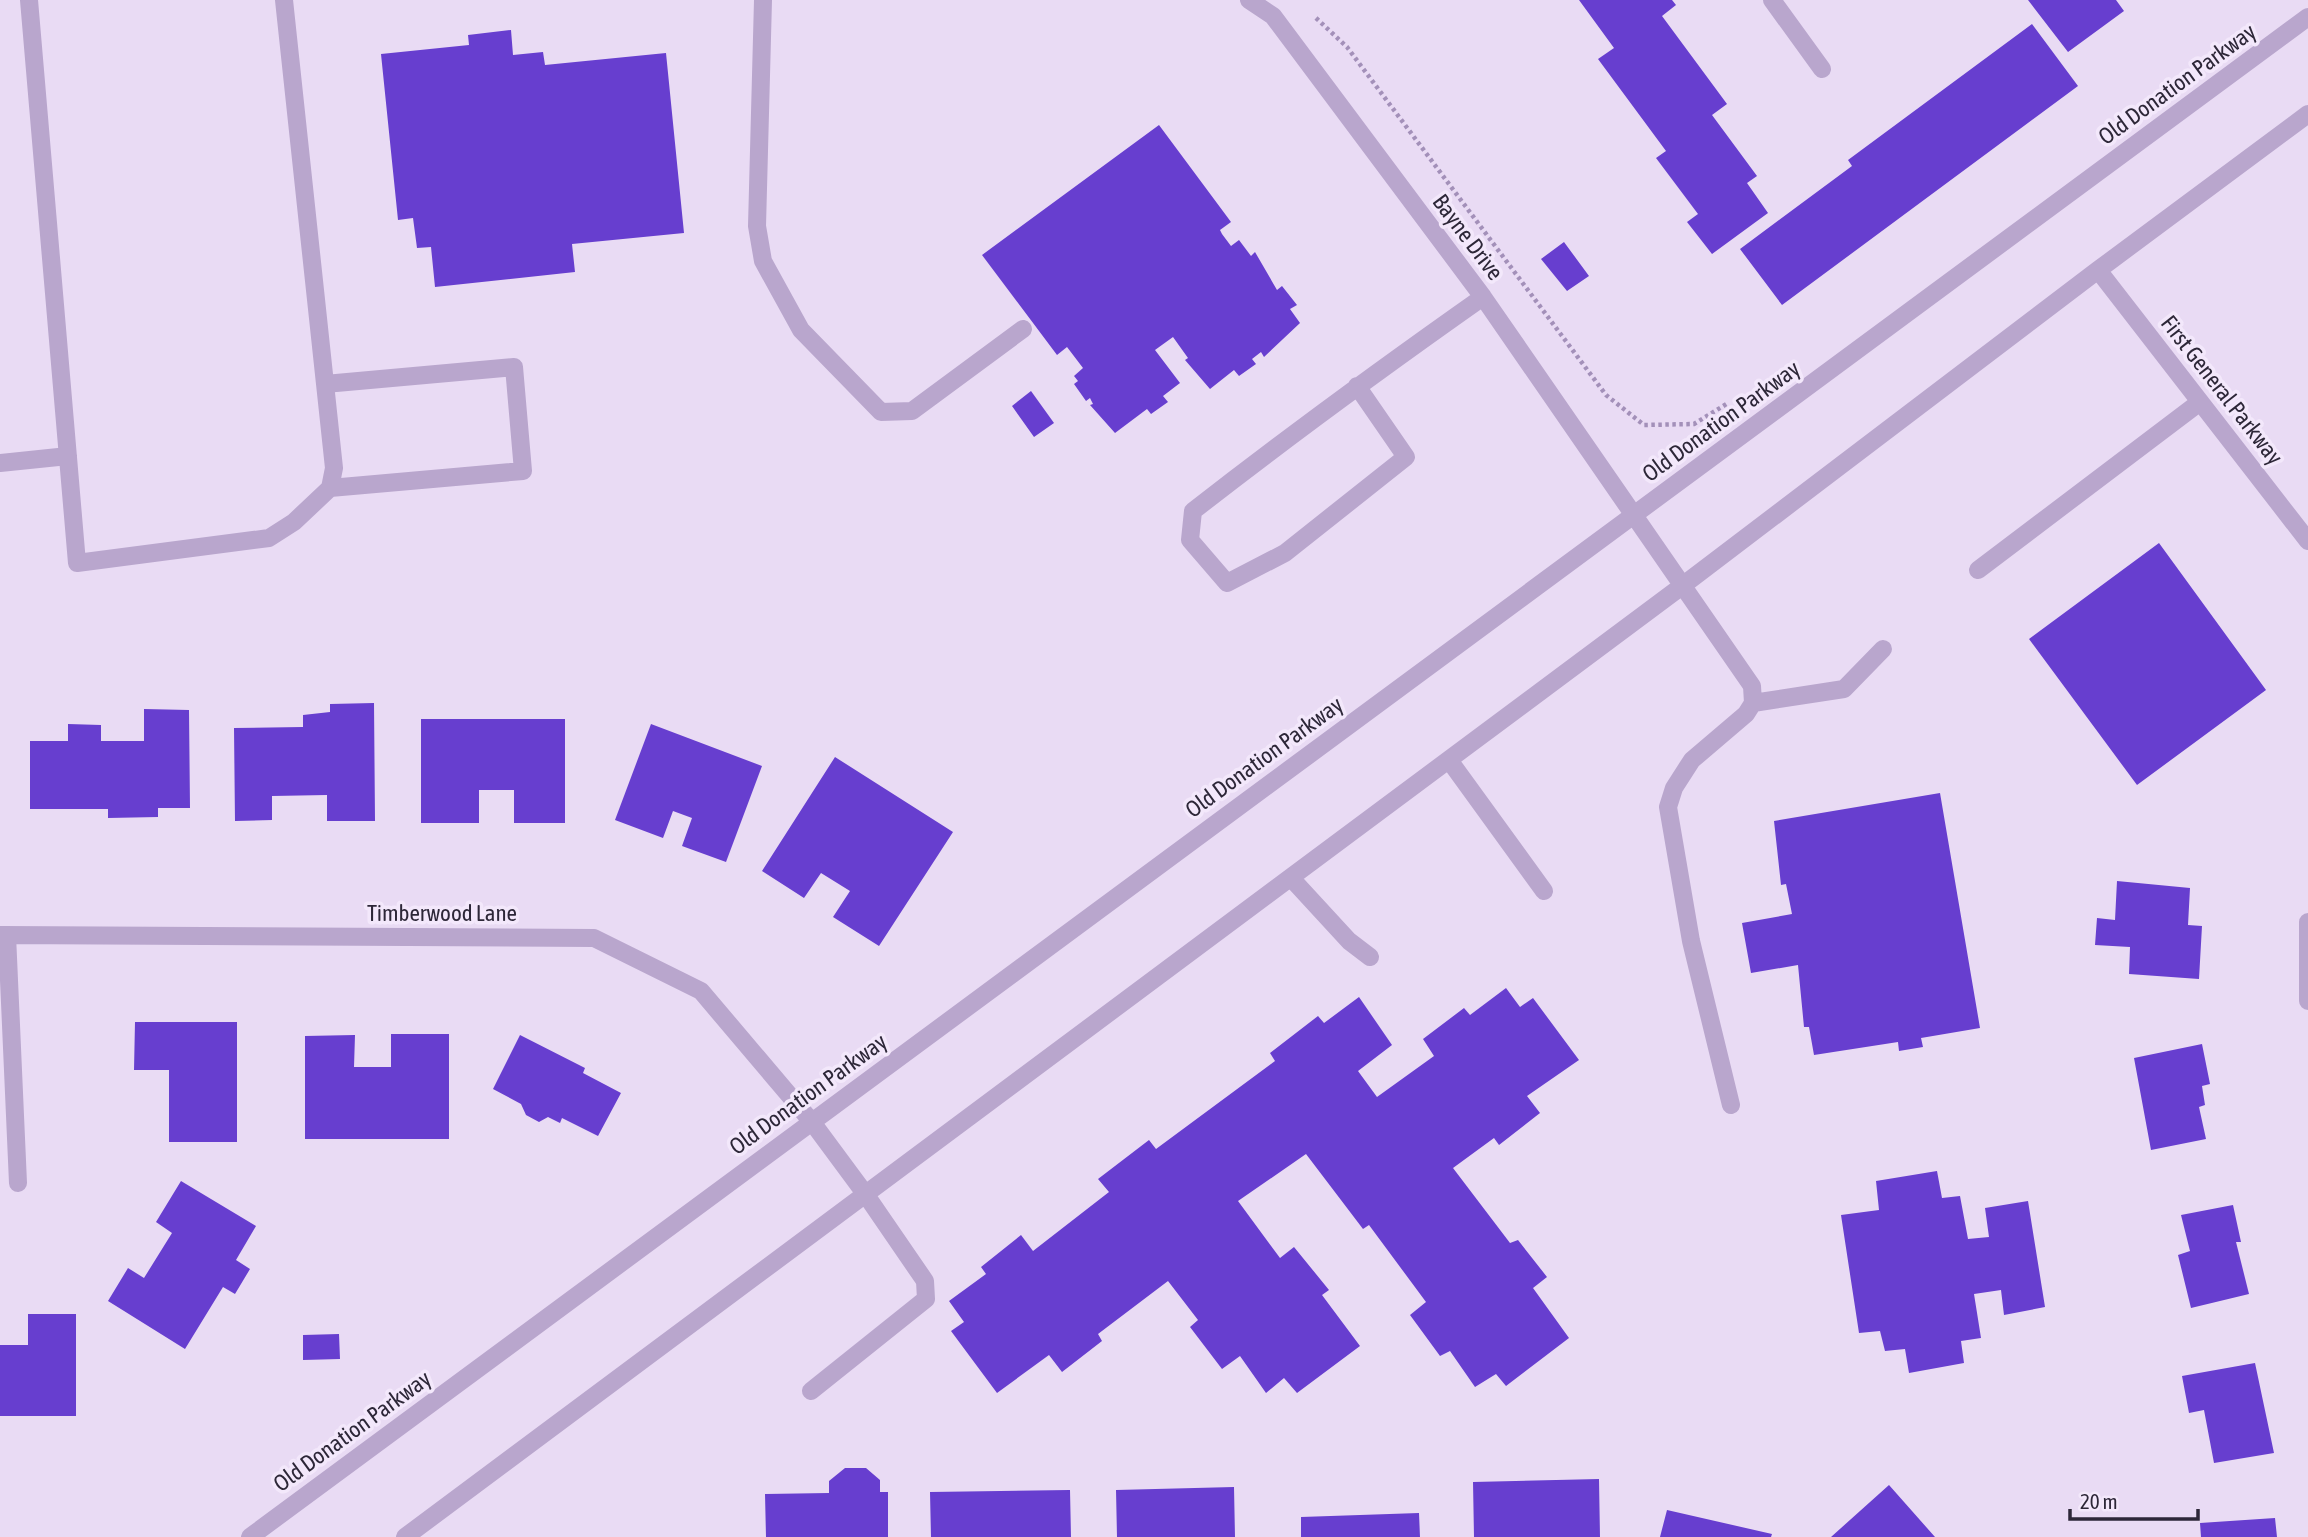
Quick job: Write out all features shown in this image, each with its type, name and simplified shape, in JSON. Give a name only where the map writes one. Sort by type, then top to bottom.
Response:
[{"type":"street","points":[[29,0],[77,563],[269,537],[294,522],[330,488],[334,468],[284,0]]},
{"type":"street","points":[[763,0],[757,226],[763,261],[801,330],[881,412],[912,411],[1023,329]]},
{"type":"street","name":"Bayne Drive","points":[[1249,0],[1273,16],[1483,297],[1752,686],[1752,703]]},
{"type":"street","points":[[1772,0],[1822,69]]},
{"type":"street","name":"Old Donation Parkway","points":[[250,1537],[2308,17]]},
{"type":"street","points":[[405,1537],[1682,586],[2308,114]]},
{"type":"street","name":"First General Parkway","points":[[2098,270],[2308,541]]},
{"type":"street","points":[[1357,386],[1406,457],[1285,553],[1227,583],[1190,540],[1193,511],[1357,386],[1483,297]]},
{"type":"street","points":[[325,384],[514,367],[523,471],[330,488]]},
{"type":"street","points":[[1978,570],[2200,402]]},
{"type":"street","points":[[0,463],[68,456]]},
{"type":"street","points":[[1731,1105],[1691,941],[1668,807],[1674,788],[1692,760],[1746,714],[1752,703],[1844,689],[1883,649]]},
{"type":"street","points":[[1449,760],[1544,891]]},
{"type":"street","points":[[1291,878],[1349,941],[1370,957]]},
{"type":"street","points":[[2308,922],[2308,1001]]},
{"type":"street","points":[[4,935],[18,1183]]},
{"type":"street","name":"Timberwood Lane","points":[[4,935],[594,938],[701,991],[812,1122],[925,1281],[926,1298],[811,1391]]},
{"type":"path","points":[[1307,9],[1347,47],[1606,396],[1644,425],[1694,424],[1729,403]]},
{"type":"building","points":[[1579,0],[1672,0],[1676,5],[1662,16],[1727,104],[1712,115],[1757,176],[1747,183],[1768,213],[1712,254],[1687,222],[1698,214],[1656,158],[1666,151],[1598,59],[1614,48]]},
{"type":"building","points":[[2028,0],[2116,0],[2124,11],[2068,52]]},
{"type":"building","points":[[2032,24],[2078,86],[1782,305],[1740,249],[1852,166],[1848,160]]},
{"type":"building","points":[[511,30],[513,55],[543,52],[545,65],[666,53],[684,233],[572,244],[575,272],[435,287],[431,247],[417,248],[413,218],[398,220],[381,54],[469,45],[468,35]]},
{"type":"building","points":[[1159,125],[1231,222],[1220,230],[1222,234],[1231,246],[1239,240],[1251,256],[1255,252],[1277,290],[1282,286],[1297,305],[1290,309],[1300,323],[1264,357],[1261,352],[1252,359],[1256,364],[1239,376],[1234,370],[1210,389],[1185,360],[1188,358],[1173,337],[1155,350],[1180,383],[1163,396],[1168,402],[1151,414],[1147,409],[1115,433],[1090,405],[1093,404],[1090,398],[1086,401],[1074,384],[1078,381],[1074,376],[1083,368],[1067,347],[1057,355],[982,255]]},
{"type":"building","points":[[1564,242],[1589,276],[1567,291],[1541,259]]},
{"type":"building","points":[[1031,391],[1054,423],[1034,437],[1012,406]]},
{"type":"building","points":[[2159,543],[2266,690],[2137,785],[2029,639]]},
{"type":"building","points":[[374,703],[375,821],[327,821],[327,795],[272,796],[272,820],[235,821],[234,728],[303,727],[303,715],[330,712],[330,704]]},
{"type":"building","points":[[144,709],[189,710],[190,808],[158,808],[158,817],[108,818],[108,809],[30,809],[30,741],[68,741],[68,724],[101,725],[101,741],[144,741]]},
{"type":"building","points":[[421,719],[565,719],[565,823],[514,823],[514,790],[479,790],[479,823],[421,823]]},
{"type":"building","points":[[651,724],[762,766],[726,862],[682,846],[692,818],[673,811],[663,838],[615,820]]},
{"type":"building","points":[[835,757],[953,832],[879,946],[833,917],[850,891],[821,873],[804,898],[762,871]]},
{"type":"building","points":[[1940,793],[1980,1028],[1921,1038],[1923,1047],[1899,1051],[1898,1042],[1814,1055],[1809,1027],[1804,1027],[1798,965],[1751,973],[1742,923],[1792,914],[1786,884],[1781,885],[1774,821]]},
{"type":"building","points":[[2117,881],[2190,888],[2188,925],[2202,926],[2199,979],[2129,974],[2130,947],[2095,945],[2097,918],[2115,920]]},
{"type":"building","points":[[1506,988],[1520,1007],[1533,998],[1579,1060],[1527,1096],[1540,1113],[1499,1145],[1494,1138],[1453,1168],[1510,1243],[1518,1240],[1547,1277],[1533,1288],[1569,1338],[1506,1386],[1496,1374],[1475,1387],[1450,1351],[1440,1356],[1410,1315],[1426,1302],[1369,1225],[1363,1229],[1306,1154],[1238,1201],[1280,1258],[1294,1247],[1329,1290],[1322,1295],[1360,1346],[1297,1393],[1284,1378],[1266,1393],[1240,1356],[1222,1369],[1190,1327],[1198,1320],[1168,1281],[1098,1334],[1102,1341],[1062,1372],[1049,1355],[997,1393],[951,1331],[964,1322],[949,1301],[986,1274],[981,1267],[1021,1235],[1033,1251],[1109,1192],[1098,1179],[1149,1140],[1156,1149],[1275,1061],[1270,1053],[1318,1016],[1324,1023],[1359,997],[1392,1045],[1358,1071],[1377,1097],[1434,1056],[1423,1039],[1464,1008],[1470,1015]]},
{"type":"building","points":[[135,1022],[237,1022],[237,1142],[169,1142],[169,1070],[134,1070]]},
{"type":"building","points":[[391,1034],[449,1034],[449,1139],[305,1139],[305,1036],[355,1035],[354,1067],[391,1067]]},
{"type":"building","points":[[520,1035],[585,1068],[583,1073],[621,1093],[598,1136],[562,1118],[560,1123],[548,1117],[539,1122],[526,1115],[521,1104],[493,1089]]},
{"type":"building","points":[[2202,1044],[2210,1084],[2202,1086],[2205,1105],[2199,1107],[2206,1139],[2151,1150],[2134,1058]]},
{"type":"building","points":[[1937,1171],[1942,1198],[1960,1196],[1968,1239],[1989,1237],[1985,1208],[2028,1201],[2045,1307],[2004,1315],[2001,1290],[1974,1294],[1981,1338],[1961,1341],[1964,1363],[1909,1373],[1905,1349],[1885,1351],[1880,1331],[1859,1333],[1841,1215],[1879,1210],[1876,1181]]},
{"type":"building","points":[[181,1181],[256,1226],[236,1260],[250,1269],[235,1294],[223,1287],[185,1349],[108,1301],[128,1268],[144,1278],[172,1233],[156,1222]]},
{"type":"building","points":[[2233,1205],[2241,1242],[2236,1242],[2249,1294],[2191,1308],[2178,1255],[2190,1251],[2181,1215]]},
{"type":"building","points":[[28,1314],[76,1314],[76,1416],[0,1416],[0,1345],[28,1345]]},
{"type":"building","points":[[339,1334],[340,1359],[303,1360],[303,1335]]},
{"type":"building","points":[[2255,1363],[2274,1453],[2214,1463],[2204,1410],[2189,1413],[2182,1376]]},
{"type":"building","points":[[845,1468],[866,1468],[880,1480],[880,1492],[888,1492],[888,1537],[766,1537],[765,1494],[829,1493],[829,1481]]},
{"type":"building","points":[[1599,1479],[1600,1537],[1474,1537],[1473,1482]]},
{"type":"building","points":[[1889,1485],[1935,1537],[1831,1537]]},
{"type":"building","points":[[1234,1487],[1235,1537],[1117,1537],[1116,1490]]},
{"type":"building","points":[[1070,1490],[1071,1537],[931,1537],[930,1492]]},
{"type":"building","points":[[1667,1510],[1772,1534],[1771,1537],[1660,1537]]},
{"type":"building","points":[[1419,1513],[1420,1537],[1301,1537],[1301,1517]]},
{"type":"building","points":[[2275,1518],[2277,1537],[2201,1537],[2200,1523]]}]
